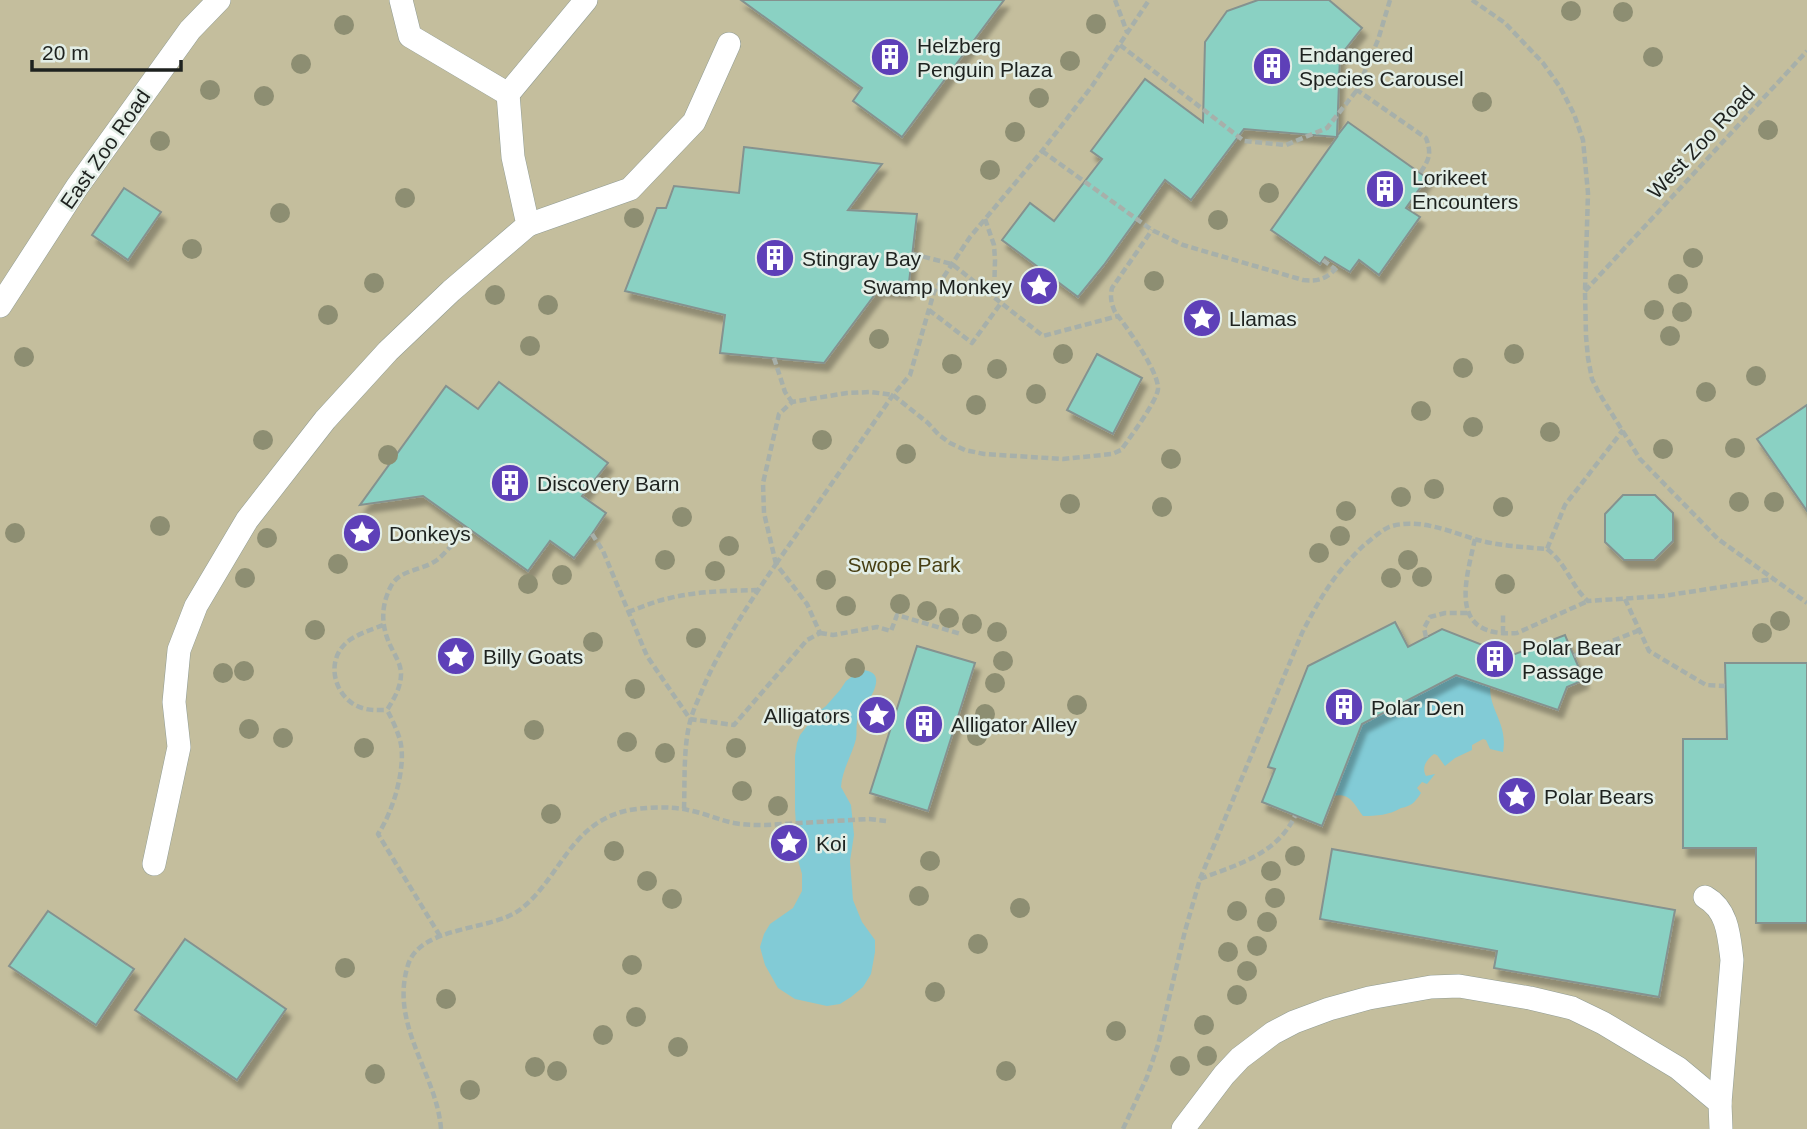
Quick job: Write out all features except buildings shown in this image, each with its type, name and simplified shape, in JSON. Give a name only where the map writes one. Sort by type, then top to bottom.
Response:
[{"type":"lane","name":"East Zoo Road","points":[[0,306],[77,187],[190,30],[219,0]]},
{"type":"lane","points":[[401,0],[410,36],[508,94]]},
{"type":"lane","points":[[528,225],[513,157],[508,94],[586,0]]},
{"type":"lane","points":[[154,864],[179,747],[174,702],[179,650],[195,606],[247,520],[326,420],[397,342],[451,291],[528,225],[630,190],[694,122],[729,44]]},
{"type":"lane","points":[[1705,897],[1718,907],[1724,917],[1730,937],[1732,960],[1720,1103],[1721,1129]]},
{"type":"lane","points":[[1183,1129],[1224,1075],[1240,1058],[1273,1033],[1329,1009],[1369,998],[1431,987],[1459,986],[1572,1008],[1604,1023],[1678,1068],[1720,1103]]},
{"type":"path","points":[[1115,0],[1127,33]]},
{"type":"path","points":[[684,809],[691,719],[723,648],[758,589],[909,375],[934,292],[951,264],[984,218],[1092,86],[1149,0]]},
{"type":"path","points":[[1119,45],[1244,141],[1286,145],[1327,128],[1357,90],[1371,58],[1390,0]]},
{"type":"path","points":[[1472,0],[1505,23],[1528,45],[1560,87],[1583,140],[1588,193],[1585,291],[1587,347],[1592,379],[1599,393],[1640,459],[1718,539],[1807,603]]},
{"type":"path","points":[[1346,50],[1371,58]]},
{"type":"path","name":"West Zoo Road","points":[[1585,291],[1807,51]]},
{"type":"path","points":[[1357,90],[1426,138],[1430,156],[1420,173]]},
{"type":"path","points":[[1042,150],[1152,230],[1183,245],[1303,280],[1322,280],[1337,267],[1323,260]]},
{"type":"path","points":[[984,218],[994,245],[993,297]]},
{"type":"path","points":[[820,633],[807,604],[776,564],[764,513],[763,484],[779,414],[792,402],[871,392],[893,395],[939,435],[965,450],[1026,458],[1063,459],[1112,454],[1121,450],[1156,397],[1158,384],[1150,366],[1111,303],[1112,288],[1152,230]]},
{"type":"path","points":[[913,254],[951,264],[1043,336],[1118,316]]},
{"type":"path","points":[[929,310],[972,343],[1001,303]]},
{"type":"path","points":[[775,358],[785,392],[792,402]]},
{"type":"path","points":[[1547,549],[1565,505],[1623,430]]},
{"type":"path","points":[[1124,1129],[1158,1045],[1200,879],[1302,633],[1320,598],[1341,568],[1389,527],[1406,525],[1444,529],[1499,544],[1547,549],[1556,555],[1580,594],[1588,601]]},
{"type":"path","points":[[387,710],[397,694],[401,673],[383,625],[384,606],[393,583],[398,576],[422,569],[436,561],[466,527]]},
{"type":"path","points":[[592,534],[603,551],[647,656],[691,719],[734,725],[807,640],[820,633],[833,635],[877,627],[891,631],[897,615],[961,634]]},
{"type":"path","points":[[1476,539],[1466,579],[1466,605],[1468,614],[1476,623],[1493,631],[1517,632],[1588,601],[1663,596],[1773,579]]},
{"type":"path","points":[[628,612],[666,598],[758,589]]},
{"type":"path","points":[[1625,599],[1649,651],[1706,685],[1725,685]]},
{"type":"path","points":[[1426,638],[1424,628],[1430,617],[1468,614]]},
{"type":"path","points":[[1503,614],[1503,632]]},
{"type":"path","points":[[383,625],[347,642],[335,657],[334,671],[338,687],[347,700],[365,709],[387,710]]},
{"type":"path","points":[[1574,656],[1640,630]]},
{"type":"path","points":[[387,710],[400,738],[402,751],[393,803],[386,823],[378,834],[440,936]]},
{"type":"path","points":[[441,1129],[438,1110],[409,1033],[404,989],[408,963],[427,943],[440,936],[503,919],[528,904],[584,833],[609,816],[649,808],[684,809],[735,823],[766,825],[869,819],[886,821]]},
{"type":"path","points":[[1200,879],[1260,855],[1281,838],[1295,816]]},
{"type":"green space","name":"Swope Park","points":[[0,0],[1807,0],[1807,1129],[0,1129]]},
{"type":"water","points":[[861,670],[871,672],[876,677],[876,684],[857,722],[856,739],[841,787],[851,805],[854,835],[850,861],[853,900],[862,922],[875,940],[875,952],[871,974],[863,987],[840,1004],[827,1006],[795,999],[778,988],[765,965],[760,947],[770,924],[793,908],[802,891],[795,809],[797,743],[818,712],[846,681]]},
{"type":"water","points":[[1442,671],[1490,687],[1503,734],[1503,752],[1490,749],[1483,739],[1472,745],[1472,750],[1445,766],[1434,754],[1424,769],[1426,776],[1435,774],[1427,784],[1422,782],[1417,788],[1421,793],[1417,799],[1411,805],[1388,814],[1363,816],[1348,797],[1333,796],[1362,724],[1430,689]]},
{"type":"place","name":"Helzberg Penguin Plaza","points":[[890,57]]},
{"type":"place","name":"Endangered Species Carousel","points":[[1272,66]]},
{"type":"place","name":"Lorikeet Encounters","points":[[1385,189]]},
{"type":"place","name":"Stingray Bay","points":[[775,258]]},
{"type":"place","name":"Swamp Monkey","points":[[1039,286]]},
{"type":"place","name":"Llamas","points":[[1202,318]]},
{"type":"place","name":"Discovery Barn","points":[[510,483]]},
{"type":"place","name":"Donkeys","points":[[362,533]]},
{"type":"place","name":"Billy Goats","points":[[456,656]]},
{"type":"place","name":"Polar Bear Passage","points":[[1495,659]]},
{"type":"place","name":"Polar Den","points":[[1344,707]]},
{"type":"place","name":"Alligators","points":[[877,715]]},
{"type":"place","name":"Alligator Alley","points":[[924,724]]},
{"type":"place","name":"Polar Bears","points":[[1517,796]]},
{"type":"place","name":"Koi","points":[[789,843]]}]
